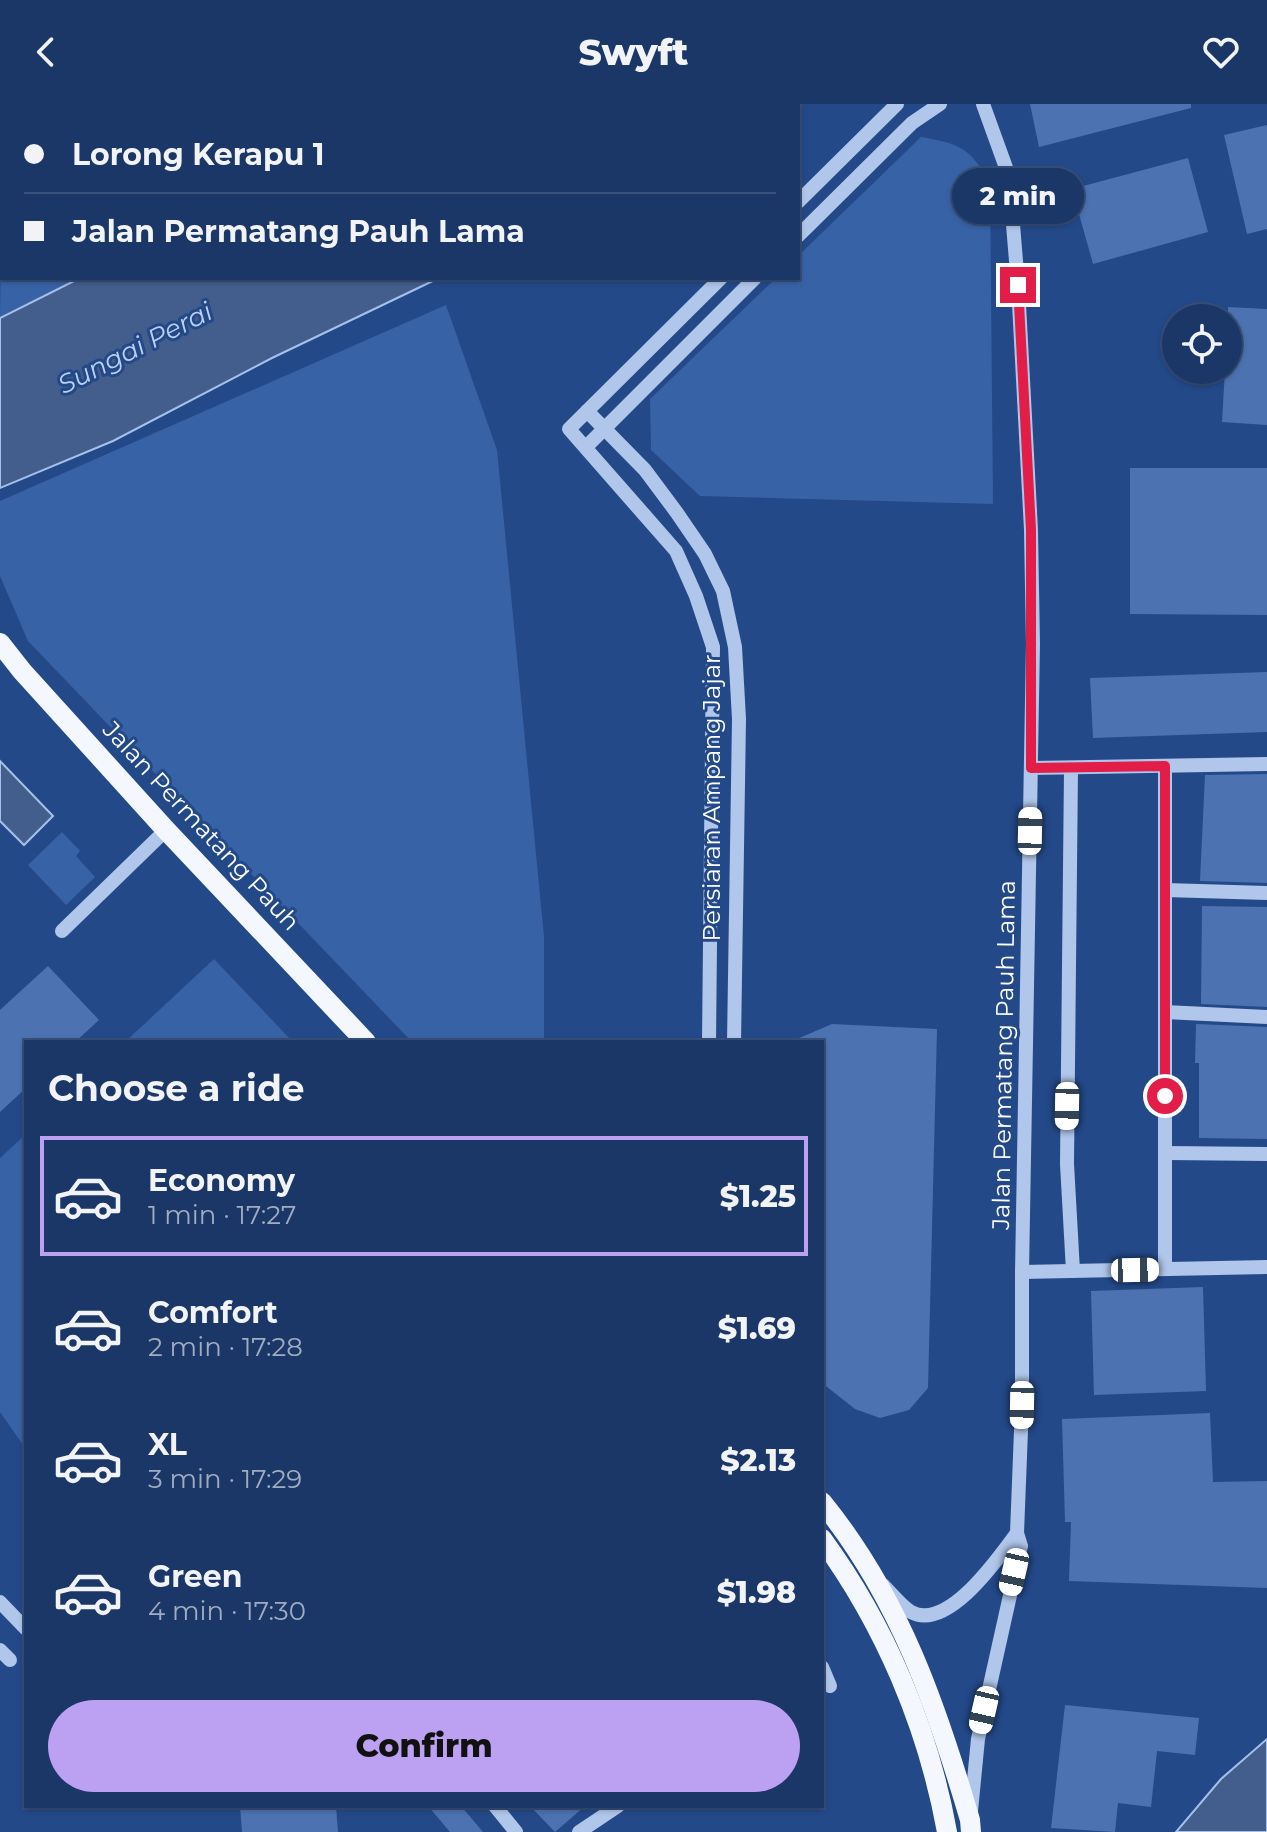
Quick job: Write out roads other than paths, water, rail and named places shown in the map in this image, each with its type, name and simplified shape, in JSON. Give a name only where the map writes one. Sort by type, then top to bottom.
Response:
[{"type":"main road","name":"Jalan Permatang Pauh","points":[[0,643],[166,830],[364,1040]]},
{"type":"main road","points":[[824,1505],[878,1580],[910,1646],[944,1731],[970,1826]]},
{"type":"main road","points":[[824,1542],[887,1645],[904,1684],[942,1804],[947,1832]]},
{"type":"street","points":[[800,200],[897,104]]},
{"type":"street","points":[[800,234],[912,123],[940,104]]},
{"type":"street","name":"Jalan Permatang Pauh Lama","points":[[970,1826],[978,1739],[1021,1546],[1017,1533],[1022,1405],[1031,768],[1031,530],[1018,285],[1009,176],[983,104]]},
{"type":"street","points":[[587,411],[719,280]]},
{"type":"street","points":[[586,447],[753,280]]},
{"type":"street","name":"Persiaran Ampang Jajar","points":[[709,1040],[713,647],[696,596],[676,551],[569,429],[587,411],[645,470],[705,554],[723,591],[735,647],[739,719],[734,1040]]},
{"type":"street","points":[[1031,768],[1267,764]]},
{"type":"street","points":[[1165,766],[1165,1269]]},
{"type":"street","points":[[1071,769],[1067,1164],[1073,1271]]},
{"type":"street","points":[[62,931],[166,830]]},
{"type":"street","points":[[1165,890],[1267,893]]},
{"type":"street","points":[[1165,1012],[1267,1017]]},
{"type":"street","points":[[1166,1153],[1267,1154]]},
{"type":"street","points":[[1022,1272],[1267,1267]]},
{"type":"street","points":[[878,1580],[912,1613],[930,1614],[968,1594],[1017,1533]]},
{"type":"street","points":[[0,1602],[24,1627]]},
{"type":"street","points":[[824,1672],[830,1686]]},
{"type":"street","points":[[497,1808],[516,1832]]},
{"type":"street","points":[[579,1832],[615,1808]]},
{"type":"water","name":"Sungai Perai","points":[[76,280],[435,280],[272,358],[113,441],[0,488],[0,318]]},
{"type":"water","points":[[0,761],[53,816],[24,845],[0,821]]},
{"type":"water","points":[[1267,1739],[1267,1832],[1176,1832],[1221,1779]]}]
